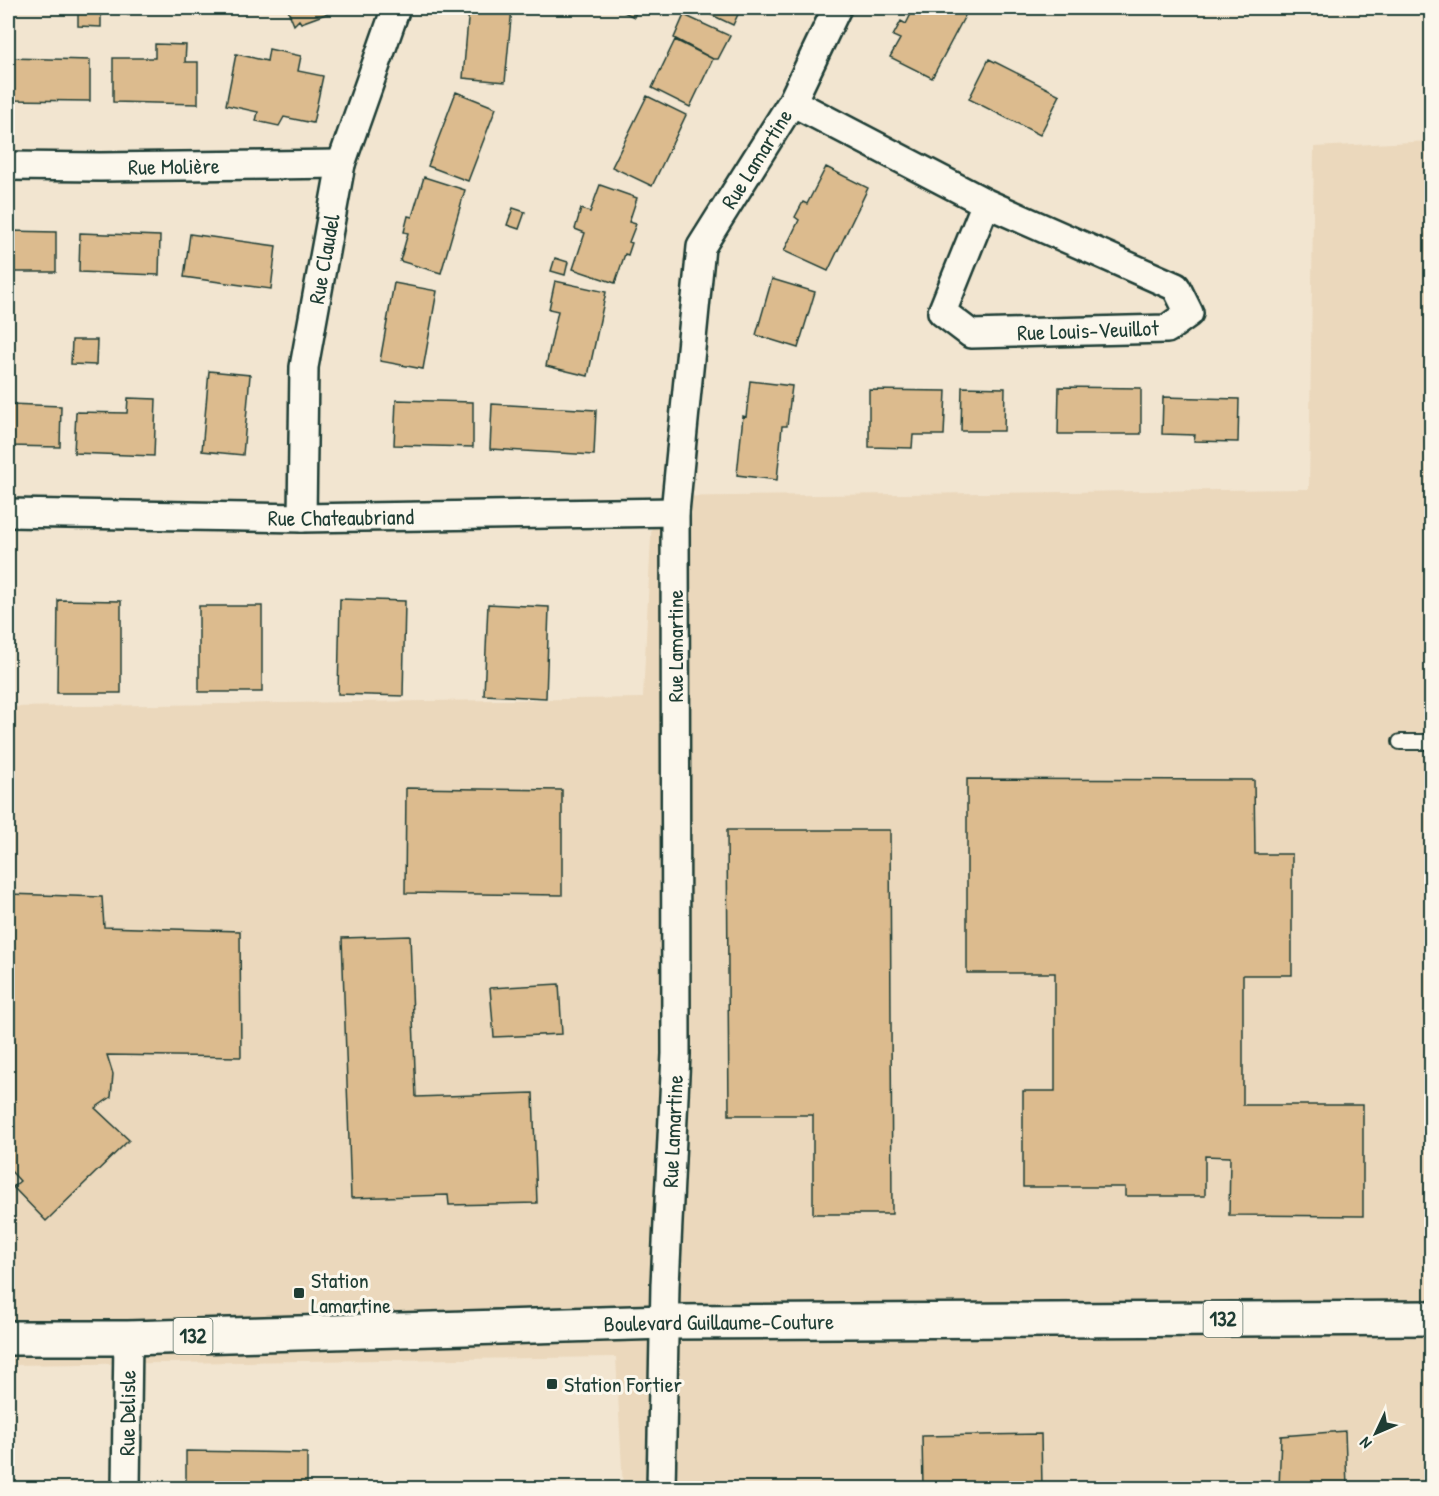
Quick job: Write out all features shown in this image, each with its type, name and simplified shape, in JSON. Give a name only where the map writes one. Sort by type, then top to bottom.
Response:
[{"type":"main road","name":"Boulevard Guillaume-Couture","points":[[8,1338],[128,1338],[665,1322],[1431,1318]]},
{"type":"street","name":"Rue Claudel","points":[[302,518],[304,367],[341,164],[396,8]]},
{"type":"street","name":"Rue Lamartine","points":[[661,1488],[666,1273],[676,1054],[675,512],[700,247],[792,102],[837,8]]},
{"type":"street","name":"Rue Louis-Veuillot","points":[[792,102],[986,203],[1176,287],[1189,313],[1167,329],[971,334],[942,312],[986,203]]},
{"type":"street","name":"Rue Molière","points":[[8,166],[341,164]]},
{"type":"street","name":"Rue Chateaubriand","points":[[8,513],[302,518],[675,512]]},
{"type":"street","name":"Rue Delisle","points":[[126,1488],[128,1338]]},
{"type":"lane","points":[[1400,742],[1431,742]]},
{"type":"shaded area","points":[[1431,141],[1431,1488],[623,1488],[616,1357],[8,1365],[8,707],[643,698],[653,497],[1309,489],[1314,147]]},
{"type":"building","points":[[78,8],[101,8],[101,27],[78,26]]},
{"type":"building","points":[[108,8],[129,8],[129,14],[108,13]]},
{"type":"building","points":[[287,8],[342,8],[301,23],[299,20],[294,25]]},
{"type":"building","points":[[469,8],[512,8],[505,82],[463,78]]},
{"type":"building","points":[[616,8],[638,8],[634,17]]},
{"type":"building","points":[[697,8],[741,8],[733,25]]},
{"type":"building","points":[[914,8],[969,8],[932,78],[890,57],[900,39],[893,36],[901,21],[906,24]]},
{"type":"building","points":[[684,15],[730,36],[718,59],[713,59],[674,38]]},
{"type":"building","points":[[675,40],[713,59],[690,107],[652,88]]},
{"type":"building","points":[[155,44],[186,45],[185,62],[198,62],[198,104],[113,102],[113,58],[155,58]]},
{"type":"building","points":[[269,49],[301,56],[298,71],[323,76],[313,123],[284,117],[279,126],[256,121],[258,112],[226,105],[236,54],[267,61]]},
{"type":"building","points":[[8,58],[90,60],[90,101],[8,100]]},
{"type":"building","points":[[989,59],[1060,95],[1040,135],[969,99]]},
{"type":"building","points":[[456,92],[496,108],[468,181],[428,166]]},
{"type":"building","points":[[647,96],[686,115],[652,186],[612,167]]},
{"type":"building","points":[[826,167],[868,188],[828,271],[784,251],[799,220],[795,217],[803,202],[807,204]]},
{"type":"building","points":[[424,177],[465,190],[441,273],[400,261],[408,233],[404,232],[408,216],[412,217]]},
{"type":"building","points":[[600,185],[637,198],[629,222],[636,224],[629,242],[632,243],[628,255],[625,254],[615,283],[573,269],[585,233],[575,229],[581,209],[590,212]]},
{"type":"building","points":[[513,208],[525,212],[519,229],[507,225]]},
{"type":"building","points":[[8,231],[56,232],[56,272],[8,272]]},
{"type":"building","points":[[80,233],[160,236],[159,275],[79,272]]},
{"type":"building","points":[[190,234],[276,246],[271,289],[184,277]]},
{"type":"building","points":[[555,258],[568,262],[565,275],[551,271]]},
{"type":"building","points":[[772,279],[815,292],[798,348],[756,335]]},
{"type":"building","points":[[555,281],[606,292],[588,376],[546,366],[558,311],[549,309]]},
{"type":"building","points":[[394,283],[437,291],[423,369],[380,361]]},
{"type":"building","points":[[72,340],[97,340],[96,365],[71,364]]},
{"type":"building","points":[[209,371],[250,375],[243,455],[202,451]]},
{"type":"building","points":[[750,381],[792,386],[787,426],[782,426],[777,480],[737,475],[743,416],[746,417]]},
{"type":"building","points":[[962,387],[1005,388],[1004,431],[961,431]]},
{"type":"building","points":[[1059,387],[1141,388],[1141,434],[1058,434]]},
{"type":"building","points":[[869,390],[946,391],[944,435],[913,435],[912,448],[869,447]]},
{"type":"building","points":[[1163,397],[1239,399],[1238,442],[1194,441],[1195,435],[1162,434]]},
{"type":"building","points":[[128,398],[156,399],[154,456],[74,453],[76,412],[127,413]]},
{"type":"building","points":[[396,400],[473,402],[473,447],[394,445]]},
{"type":"building","points":[[8,404],[61,406],[60,447],[8,446]]},
{"type":"building","points":[[492,404],[596,410],[594,455],[490,449]]},
{"type":"building","points":[[340,599],[405,601],[403,696],[338,694]]},
{"type":"building","points":[[58,600],[121,601],[121,693],[57,693]]},
{"type":"building","points":[[488,604],[549,607],[546,698],[484,695]]},
{"type":"building","points":[[199,606],[262,606],[262,692],[199,692]]},
{"type":"building","points":[[967,779],[1254,780],[1255,854],[1292,854],[1292,975],[1243,975],[1243,1105],[1363,1105],[1363,1216],[1229,1215],[1230,1157],[1205,1156],[1205,1196],[1125,1196],[1125,1187],[1023,1187],[1023,1091],[1055,1091],[1055,973],[967,973]]},
{"type":"building","points":[[406,788],[562,790],[562,895],[405,893]]},
{"type":"building","points":[[727,830],[890,830],[892,1214],[813,1214],[813,1115],[729,1115]]},
{"type":"building","points":[[8,894],[102,897],[104,927],[240,931],[241,1057],[107,1055],[113,1074],[111,1097],[95,1108],[129,1140],[46,1221],[13,1187],[20,1181],[8,1168]]},
{"type":"building","points":[[410,936],[416,1097],[533,1093],[537,1203],[449,1205],[448,1195],[351,1198],[342,938]]},
{"type":"building","points":[[559,984],[562,1034],[494,1037],[490,988]]},
{"type":"building","points":[[1345,1431],[1347,1488],[1279,1488],[1281,1436]]},
{"type":"building","points":[[1041,1434],[1042,1488],[923,1488],[922,1436]]},
{"type":"building","points":[[186,1451],[307,1453],[307,1488],[186,1488]]},
{"type":"place","name":"Station Lamartine","points":[[299,1293]]},
{"type":"place","name":"Station Fortier","points":[[552,1384]]}]
